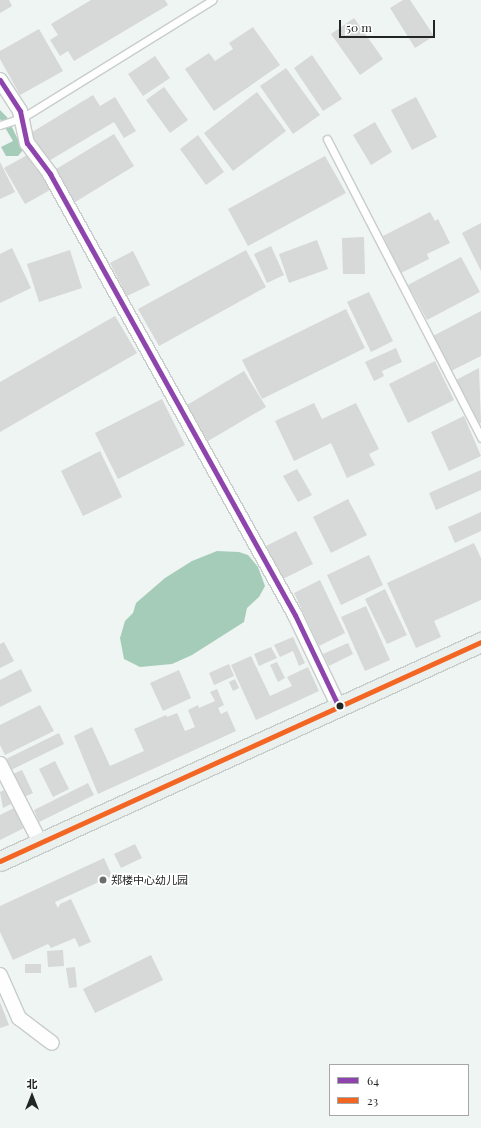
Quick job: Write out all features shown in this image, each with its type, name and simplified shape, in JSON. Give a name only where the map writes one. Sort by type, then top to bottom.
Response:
[{"type":"main road","points":[[0,861],[338,705],[481,642]]},
{"type":"street","points":[[0,80],[20,111],[27,142],[50,174],[276,580],[338,705]]},
{"type":"street","points":[[0,764],[40,842]]},
{"type":"street","points":[[0,975],[19,1018],[52,1043]]},
{"type":"lane","points":[[0,125],[22,118],[212,0]]},
{"type":"lane","points":[[327,139],[481,438]]},
{"type":"shaded area","points":[[0,110],[7,117],[23,150],[18,156],[6,156],[1,147],[13,141],[0,119]]},
{"type":"shaded area","points":[[217,551],[239,552],[248,555],[258,567],[265,586],[259,597],[247,608],[244,622],[192,655],[172,664],[140,667],[124,659],[120,638],[125,621],[133,613],[136,603],[165,578],[192,561]]},
{"type":"building","points":[[0,0],[9,0],[12,6],[0,13]]},
{"type":"building","points":[[91,0],[165,0],[168,5],[74,61],[68,51],[60,56],[50,40],[58,35],[51,24]]},
{"type":"building","points":[[403,0],[410,0],[434,36],[415,48],[390,8]]},
{"type":"building","points":[[354,18],[383,59],[360,75],[331,34]]},
{"type":"building","points":[[253,27],[280,65],[214,111],[185,69],[209,53],[215,61],[233,49],[229,43]]},
{"type":"building","points":[[39,29],[63,71],[20,95],[0,59],[0,51]]},
{"type":"building","points":[[312,55],[342,99],[323,111],[294,68]]},
{"type":"building","points":[[155,56],[170,78],[143,96],[128,74]]},
{"type":"building","points":[[286,68],[320,115],[293,134],[260,86]]},
{"type":"building","points":[[164,87],[188,120],[170,133],[146,100]]},
{"type":"building","points":[[257,92],[286,131],[233,171],[204,133]]},
{"type":"building","points":[[93,95],[100,106],[115,97],[136,131],[124,138],[114,122],[47,162],[29,134]]},
{"type":"building","points":[[416,97],[437,137],[412,150],[391,110]]},
{"type":"building","points":[[375,122],[392,152],[371,165],[353,135]]},
{"type":"building","points":[[114,134],[134,166],[72,204],[53,171]]},
{"type":"building","points":[[198,135],[224,172],[206,185],[180,149]]},
{"type":"building","points":[[29,154],[50,190],[25,204],[4,168]]},
{"type":"building","points":[[325,156],[346,193],[248,246],[228,209]]},
{"type":"building","points":[[0,162],[15,192],[0,199]]},
{"type":"building","points":[[430,212],[435,221],[438,219],[450,243],[427,254],[429,259],[401,273],[383,236]]},
{"type":"building","points":[[481,223],[481,271],[462,233]]},
{"type":"building","points":[[364,237],[365,274],[343,274],[342,238]]},
{"type":"building","points":[[317,240],[328,269],[289,283],[279,254]]},
{"type":"building","points":[[271,246],[284,275],[267,283],[254,254]]},
{"type":"building","points":[[12,248],[31,288],[0,303],[0,254]]},
{"type":"building","points":[[70,250],[82,288],[39,302],[27,264]]},
{"type":"building","points":[[246,250],[266,287],[159,346],[138,309]]},
{"type":"building","points":[[133,251],[150,285],[127,296],[110,263]]},
{"type":"building","points":[[461,257],[480,292],[427,320],[408,285]]},
{"type":"building","points":[[369,292],[393,341],[371,352],[347,302]]},
{"type":"building","points":[[346,309],[365,348],[262,399],[242,360]]},
{"type":"building","points":[[481,311],[481,356],[451,371],[433,336]]},
{"type":"building","points":[[115,316],[137,353],[0,432],[0,382]]},
{"type":"building","points":[[396,348],[402,362],[382,371],[384,376],[374,381],[365,362]]},
{"type":"building","points":[[435,361],[454,400],[408,423],[389,384]]},
{"type":"building","points":[[479,368],[481,423],[478,424],[456,380]]},
{"type":"building","points":[[244,371],[266,407],[208,441],[187,405]]},
{"type":"building","points":[[162,399],[185,445],[118,479],[95,433]]},
{"type":"building","points":[[314,403],[322,419],[356,403],[379,449],[369,454],[375,465],[347,478],[331,443],[294,461],[275,421]]},
{"type":"building","points":[[464,416],[481,456],[449,471],[431,432]]},
{"type":"building","points":[[100,451],[122,497],[83,516],[61,471]]},
{"type":"building","points":[[297,469],[312,495],[298,502],[283,476]]},
{"type":"building","points":[[481,470],[481,490],[436,510],[429,493]]},
{"type":"building","points":[[348,499],[367,535],[331,553],[313,517]]},
{"type":"building","points":[[481,512],[481,531],[455,543],[448,527]]},
{"type":"building","points":[[296,531],[313,564],[283,579],[266,546]]},
{"type":"building","points":[[474,543],[481,558],[481,600],[434,621],[441,637],[416,648],[387,583]]},
{"type":"building","points":[[369,555],[383,585],[341,605],[327,575]]},
{"type":"building","points":[[320,580],[345,633],[319,646],[294,593]]},
{"type":"building","points":[[385,589],[407,635],[387,644],[365,599]]},
{"type":"building","points":[[366,606],[390,660],[365,671],[341,617]]},
{"type":"building","points":[[293,637],[305,663],[299,666],[293,651],[280,657],[274,645]]},
{"type":"building","points":[[4,642],[14,661],[0,668],[0,644]]},
{"type":"building","points":[[348,643],[353,654],[329,666],[323,654]]},
{"type":"building","points":[[271,647],[277,658],[259,666],[254,654]]},
{"type":"building","points":[[251,656],[270,696],[292,686],[287,677],[308,667],[319,691],[256,720],[231,665]]},
{"type":"building","points":[[277,662],[285,678],[278,682],[270,665]]},
{"type":"building","points":[[229,664],[234,676],[214,685],[209,673]]},
{"type":"building","points":[[21,669],[32,691],[0,707],[0,680]]},
{"type":"building","points":[[179,670],[191,698],[163,711],[150,683]]},
{"type":"building","points":[[235,679],[239,688],[233,691],[229,682]]},
{"type":"building","points":[[217,689],[224,705],[218,708],[221,714],[227,711],[236,731],[98,794],[74,736],[92,727],[110,766],[144,751],[134,729],[166,715],[167,717],[177,713],[185,731],[195,727],[188,710],[198,705],[199,708],[215,701],[210,692]]},
{"type":"building","points":[[40,705],[54,731],[5,755],[0,745],[0,725]]},
{"type":"building","points":[[59,733],[64,744],[11,770],[6,759]]},
{"type":"building","points":[[55,761],[69,789],[53,797],[39,769]]},
{"type":"building","points":[[22,770],[33,793],[24,797],[13,774]]},
{"type":"building","points":[[88,783],[94,795],[39,822],[34,810]]},
{"type":"building","points":[[4,790],[11,804],[3,808],[0,792]]},
{"type":"building","points":[[14,808],[24,828],[0,840],[0,815]]},
{"type":"building","points":[[135,844],[142,858],[121,868],[114,854]]},
{"type":"building","points":[[104,858],[112,876],[55,902],[58,908],[60,904],[71,899],[91,942],[79,947],[75,938],[51,948],[48,944],[13,960],[0,932],[0,906]]},
{"type":"building","points":[[63,950],[64,966],[48,967],[47,951]]},
{"type":"building","points":[[151,955],[163,980],[95,1013],[83,989]]},
{"type":"building","points":[[25,964],[41,964],[41,973],[25,973]]},
{"type":"building","points":[[75,967],[77,987],[69,988],[66,968]]},
{"type":"building","points":[[0,1002],[9,1025],[0,1028]]},
{"type":"transit line","name":"64","points":[[0,80],[20,111],[27,143],[50,174],[295,615],[338,705]]},
{"type":"transit line","name":"23","points":[[0,861],[481,642]]},
{"type":"place","name":"郑楼中心幼儿园","points":[[103,880]]}]
